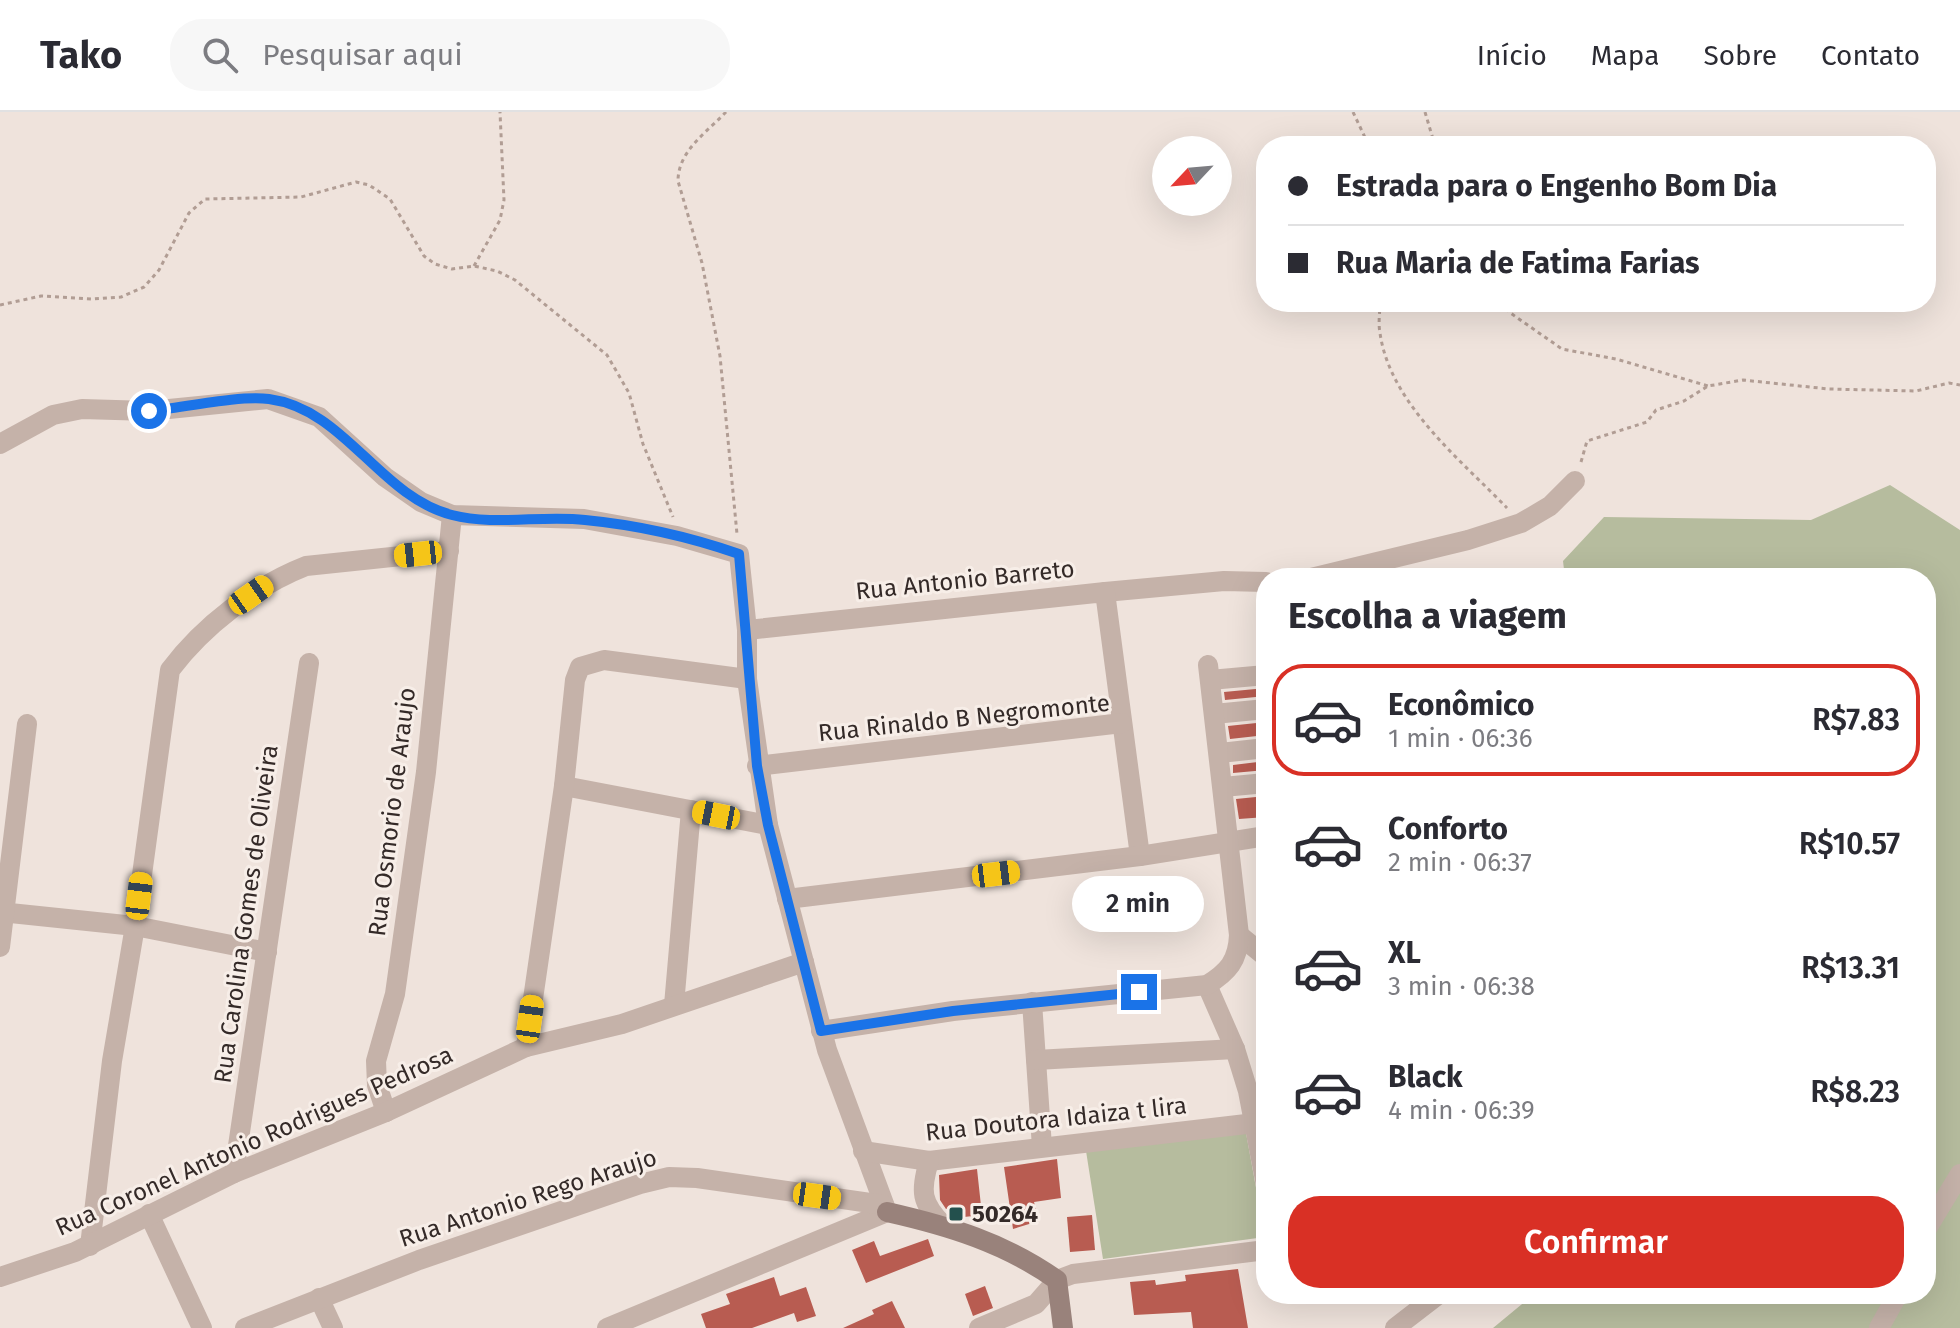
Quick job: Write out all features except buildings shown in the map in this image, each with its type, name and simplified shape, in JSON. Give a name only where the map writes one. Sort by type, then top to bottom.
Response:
[{"type":"street","points":[[0,444],[53,415],[82,409],[149,411],[268,399],[319,417],[385,477],[421,502],[452,515],[584,519],[677,536],[739,554],[747,630],[747,679],[757,766],[768,825],[821,1031],[885,1209]]},
{"type":"street","points":[[1352,568],[1468,540],[1521,523],[1550,506],[1575,481]]},
{"type":"street","name":"Rua Osmorio de Araujo","points":[[386,1112],[377,1085],[376,1061],[395,994],[426,772],[452,515]]},
{"type":"street","points":[[90,1246],[112,1061],[135,926],[165,687],[170,670],[180,656],[271,581],[306,566],[449,551]]},
{"type":"street","points":[[1105,592],[1224,581],[1256,582]]},
{"type":"street","name":"Rua Antonio Barreto","points":[[747,630],[1105,592],[1122,723]]},
{"type":"street","points":[[526,1047],[564,786],[577,670],[584,664],[604,660],[747,679]]},
{"type":"street","name":"Rua Carolina Gomes de Oliveira","points":[[234,1173],[309,663]]},
{"type":"street","points":[[821,1031],[1032,1002],[1207,985],[1228,970],[1235,960],[1239,935],[1231,841],[1209,673],[1256,675]]},
{"type":"street","points":[[1214,714],[1256,710]]},
{"type":"street","name":"Rua Rinaldo B Negromonte","points":[[757,766],[1122,723],[1140,856]]},
{"type":"street","points":[[0,947],[27,724]]},
{"type":"street","points":[[1220,753],[1256,749]]},
{"type":"street","points":[[1223,787],[1256,784]]},
{"type":"street","points":[[564,786],[768,825]]},
{"type":"street","points":[[674,1005],[691,810]]},
{"type":"street","points":[[787,899],[1140,856],[1256,837]]},
{"type":"street","points":[[3,913],[135,926],[267,952]]},
{"type":"street","points":[[1239,935],[1256,949]]},
{"type":"street","name":"Rua Coronel Antonio Rodrigues Pedrosa","points":[[0,1277],[90,1246],[234,1173],[386,1112],[526,1047],[622,1024],[804,962]]},
{"type":"street","points":[[1207,985],[1235,1049],[1256,1129]]},
{"type":"street","points":[[1032,1002],[1042,1147]]},
{"type":"street","points":[[1036,1060],[1235,1049]]},
{"type":"street","name":"Rua Doutora Idaiza t lira","points":[[863,1151],[929,1161],[1255,1123]]},
{"type":"street","points":[[929,1161],[922,1184],[923,1200],[943,1225]]},
{"type":"street","points":[[1936,1214],[1960,1174]]},
{"type":"street","name":"Rua Antonio Rego Araujo","points":[[245,1328],[419,1260],[640,1184],[669,1177],[697,1178],[885,1209]]},
{"type":"street","points":[[607,1328],[885,1209],[943,1225],[1009,1250],[1057,1280]]},
{"type":"street","points":[[149,1214],[202,1328]]},
{"type":"street","points":[[979,1328],[1036,1304],[1057,1280],[1096,1269],[1256,1251]]},
{"type":"street","points":[[1057,1280],[1063,1328]]},
{"type":"street","points":[[319,1298],[333,1328]]},
{"type":"street","points":[[1395,1328],[1426,1304]]},
{"type":"street","points":[[1879,1328],[1892,1304]]},
{"type":"path","points":[[474,266],[500,220],[504,200],[500,112]]},
{"type":"path","points":[[726,112],[687,152],[678,171],[678,181],[702,263],[720,356],[739,554]]},
{"type":"path","points":[[1353,112],[1364,136]]},
{"type":"path","points":[[1425,112],[1432,136]]},
{"type":"path","points":[[0,305],[41,296],[121,297],[144,287],[159,270],[189,213],[205,199],[320,195],[356,182],[380,190],[390,199],[424,256],[435,264],[452,269],[474,266],[497,271],[515,280],[607,355],[629,393],[643,444],[677,536]]},
{"type":"path","points":[[1380,312],[1380,334],[1398,383],[1423,419],[1521,523]]},
{"type":"path","points":[[1509,312],[1562,349],[1616,359],[1708,386]]},
{"type":"path","points":[[1575,481],[1587,441],[1647,422],[1656,410],[1684,401],[1708,386],[1743,380],[1829,389],[1916,391],[1949,383],[1960,385]]},
{"type":"green space","points":[[1890,485],[1960,530],[1960,1328],[1493,1328],[1522,1304],[1936,1304],[1936,568],[1564,568],[1563,561],[1604,517],[1811,520]]},
{"type":"green space","points":[[1246,1133],[1256,1188],[1256,1238],[1103,1259],[1086,1151]]},
{"type":"place","name":"50264","points":[[956,1214]]},
{"type":"route","points":[[149,411],[268,399],[319,417],[385,477],[421,502],[452,515],[584,519],[704,542],[739,554],[747,630],[747,679],[757,766],[768,825],[821,1031],[953,1011],[1139,992]]}]
